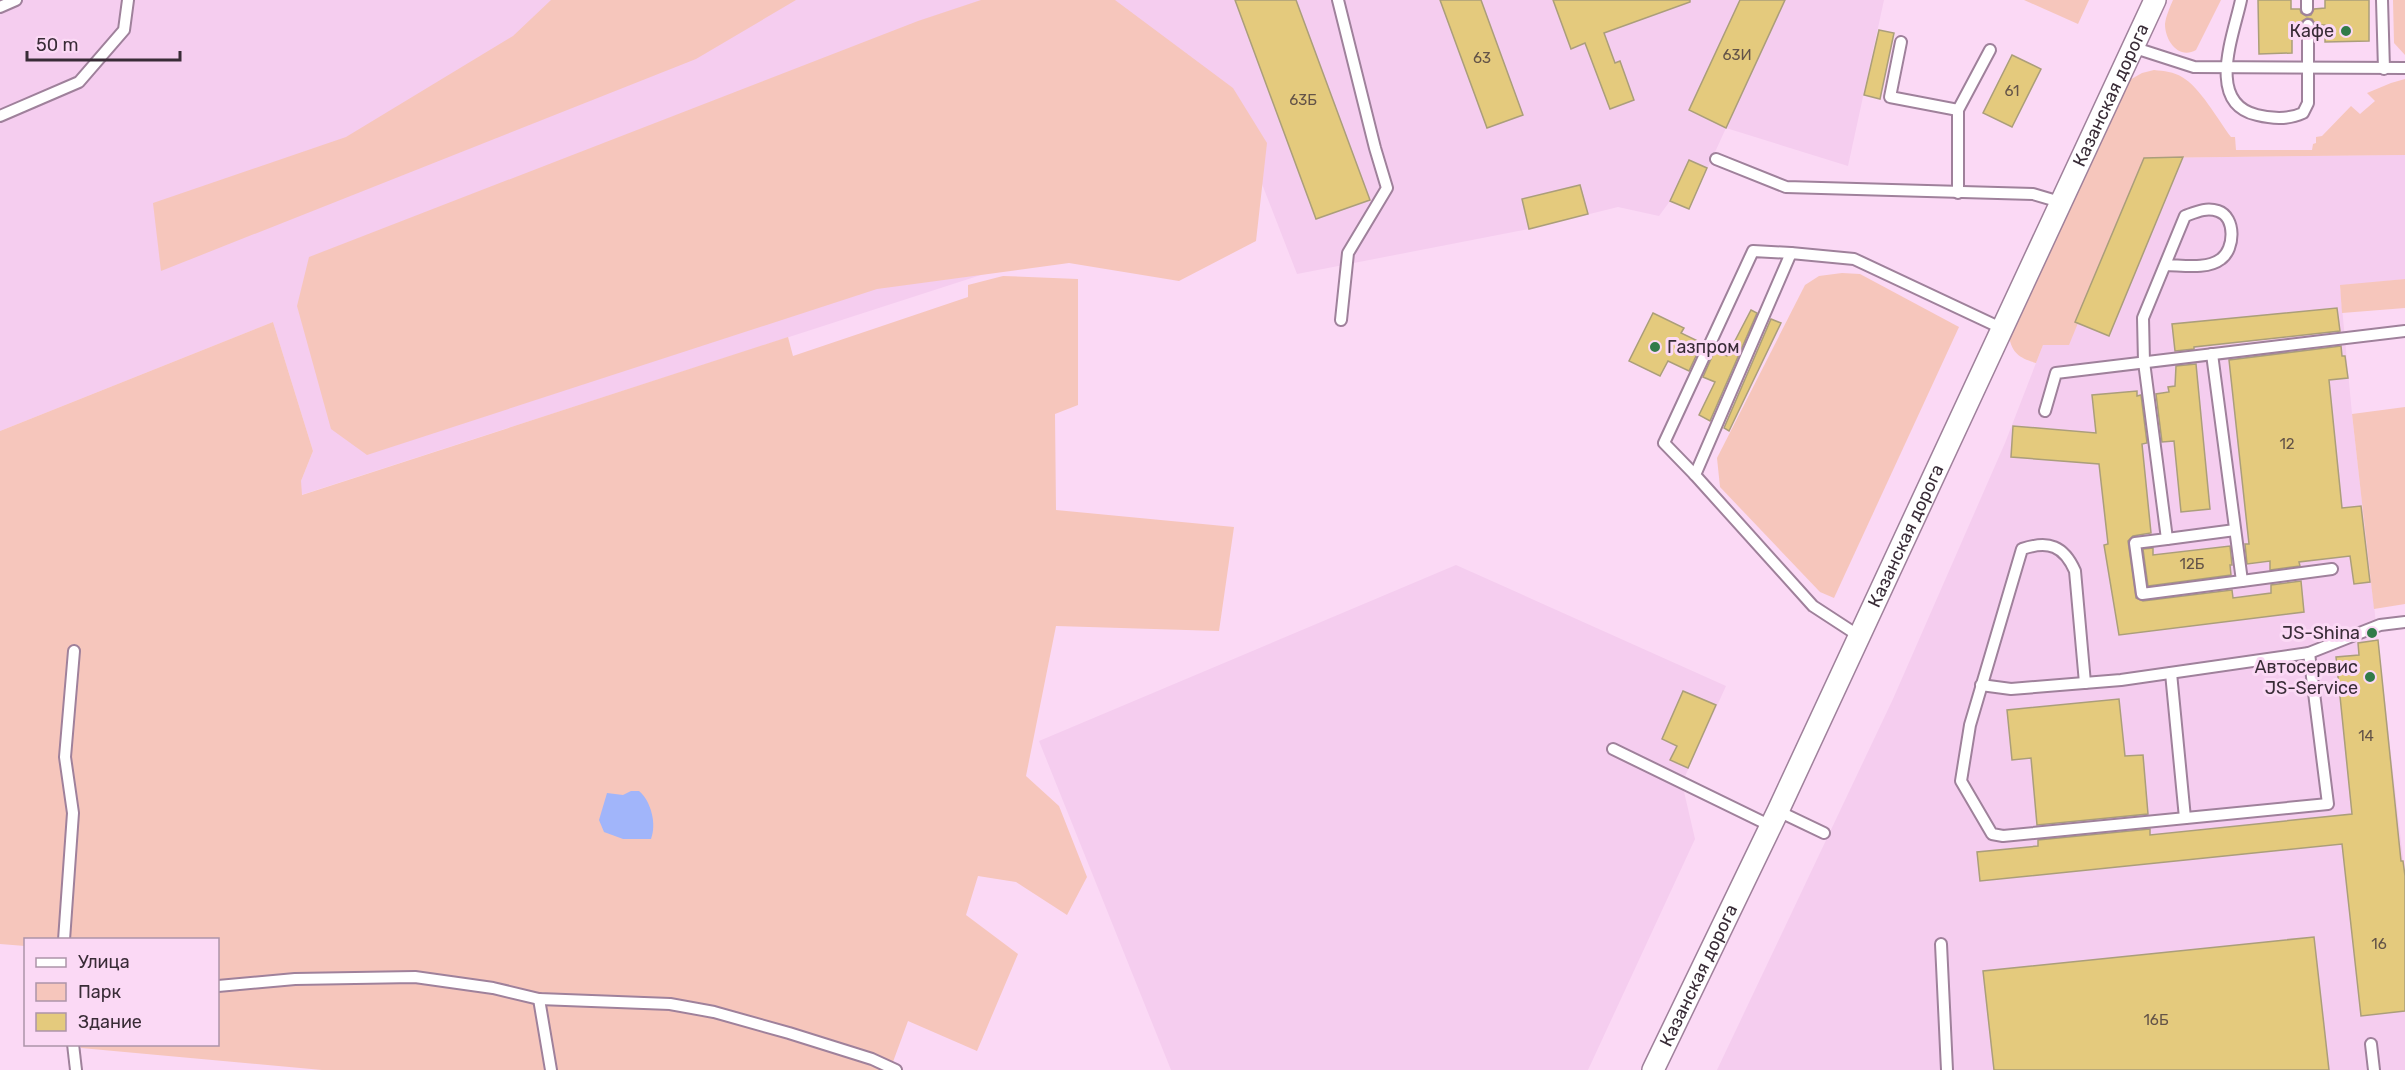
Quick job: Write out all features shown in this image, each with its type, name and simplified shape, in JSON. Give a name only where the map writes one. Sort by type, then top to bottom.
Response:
[{"type":"street","name":"Казанская дорога","points":[[1653,1070],[1775,818],[2155,0]]},
{"type":"lane","points":[[0,7],[16,0]]},
{"type":"lane","points":[[0,116],[79,82],[124,30],[128,0]]},
{"type":"lane","points":[[1338,0],[1387,188],[1348,253],[1341,320]]},
{"type":"lane","points":[[2241,0],[2226,68],[2229,92],[2235,103],[2244,111],[2280,119],[2292,118],[2303,113],[2308,103],[2308,25]]},
{"type":"lane","points":[[2382,0],[2384,69]]},
{"type":"lane","points":[[1901,42],[1890,97],[1958,110]]},
{"type":"lane","points":[[2132,47],[2194,67],[2405,68]]},
{"type":"lane","points":[[1958,193],[1958,110],[1990,50]]},
{"type":"lane","points":[[1716,159],[1786,187],[2033,194],[2060,202]]},
{"type":"lane","points":[[2165,265],[2201,265],[2221,260],[2230,247],[2232,233],[2228,219],[2219,211],[2202,210],[2185,216],[2143,318],[2144,362],[2167,539]]},
{"type":"lane","points":[[1859,636],[1814,606],[1664,443],[1753,251],[1854,259],[2001,328]]},
{"type":"lane","points":[[1695,475],[1791,253]]},
{"type":"lane","points":[[2045,411],[2056,373],[2405,331]]},
{"type":"lane","points":[[2212,354],[2242,581]]},
{"type":"lane","points":[[2235,530],[2135,543],[2142,594],[2332,569]]},
{"type":"lane","points":[[2085,683],[2075,571],[2068,556],[2056,547],[2037,543],[2022,549],[1970,725],[1961,781],[1992,834],[2003,836],[2328,804],[2309,653]]},
{"type":"lane","points":[[1982,685],[2011,689],[2085,683],[2309,653],[2379,625],[2405,622]]},
{"type":"lane","points":[[64,938],[73,813],[65,757],[75,651]]},
{"type":"lane","points":[[2171,673],[2185,818]]},
{"type":"lane","points":[[1613,749],[1775,818],[1824,833]]},
{"type":"lane","points":[[1941,944],[1947,1070]]},
{"type":"lane","points":[[219,986],[295,979],[415,977],[493,988],[539,999],[670,1004],[714,1012],[872,1059],[896,1070]]},
{"type":"lane","points":[[539,999],[551,1070]]},
{"type":"lane","points":[[2371,1044],[2374,1070]]},
{"type":"lane","points":[[73,1046],[76,1070]]},
{"type":"shaded area","points":[[0,0],[1884,0],[1848,166],[1726,128],[1689,209],[1670,201],[1659,216],[1618,207],[1529,229],[1297,274],[1262,184],[301,495],[301,481],[313,451],[273,322],[0,431]]},
{"type":"shaded area","points":[[2405,155],[2405,279],[2340,286],[2352,414],[2405,876],[2405,1070],[1717,1070],[1893,699],[2005,443],[2043,345],[2076,322],[2144,158]]},
{"type":"shaded area","points":[[1456,565],[1726,686],[1682,783],[1695,839],[1588,1070],[1171,1070],[1039,741]]},
{"type":"green space","points":[[551,0],[796,0],[696,59],[161,271],[153,203],[346,137],[513,36]]},
{"type":"green space","points":[[981,0],[1115,0],[1233,88],[1267,143],[1256,241],[1179,281],[1069,263],[877,289],[367,455],[331,429],[297,306],[309,257],[918,21]]},
{"type":"green space","points":[[2024,0],[2089,0],[2078,24]]},
{"type":"green space","points":[[2173,0],[2221,0],[2196,50],[2184,53],[2179,51],[2167,37],[2165,24]]},
{"type":"green space","points":[[2393,0],[2405,0],[2405,55],[2394,43]]},
{"type":"green space","points":[[2154,70],[2179,75],[2189,82],[2231,137],[2235,137],[2236,150],[2312,150],[2316,137],[2322,136],[2351,106],[2360,114],[2375,101],[2367,93],[2405,79],[2405,155],[2144,158],[2076,321],[2078,323],[2069,345],[2043,345],[2036,363],[2025,359],[2015,351],[2009,336],[2128,81],[2142,73]]},
{"type":"green space","points":[[1842,273],[1860,274],[1959,327],[1834,598],[1820,592],[1720,487],[1717,458],[1805,285],[1819,276]]},
{"type":"green space","points":[[1003,276],[1078,279],[1078,405],[1055,414],[1056,510],[1234,527],[1219,631],[1056,626],[1026,776],[1059,806],[1087,877],[1067,915],[1016,882],[978,876],[966,915],[1018,954],[977,1051],[908,1021],[890,1070],[322,1070],[81,1048],[81,1046],[219,1046],[219,938],[24,938],[24,946],[0,944],[0,431],[273,322],[313,451],[301,481],[302,495],[788,337],[793,356],[968,297],[968,285]]},
{"type":"green space","points":[[2405,279],[2405,308],[2342,313],[2340,285]]},
{"type":"green space","points":[[2405,407],[2405,604],[2374,609],[2352,414]]},
{"type":"water","points":[[631,791],[639,791],[650,807],[653,820],[651,839],[623,839],[604,832],[599,820],[607,793],[623,795]]},
{"type":"building","points":[[1235,0],[1296,0],[1370,200],[1316,219]]},
{"type":"building","points":[[1440,0],[1481,0],[1523,115],[1487,128]]},
{"type":"building","points":[[1553,0],[1690,0],[1690,2],[1604,33],[1615,63],[1620,61],[1634,100],[1610,109],[1585,43],[1571,49]]},
{"type":"building","points":[[1740,0],[1785,0],[1726,128],[1689,110]]},
{"type":"building","points":[[2258,0],[2291,0],[2291,9],[2300,9],[2301,13],[2306,16],[2311,15],[2314,9],[2325,8],[2325,0],[2369,0],[2369,41],[2325,42],[2325,25],[2316,25],[2312,19],[2307,18],[2302,21],[2301,25],[2292,26],[2292,53],[2259,54]]},
{"type":"building","points":[[1879,30],[1894,33],[1880,99],[1864,95]]},
{"type":"building","points":[[2012,55],[2041,69],[2012,127],[1983,113]]},
{"type":"building","points":[[2183,157],[2109,336],[2075,322],[2144,158]]},
{"type":"building","points":[[1689,160],[1707,168],[1689,209],[1670,201]]},
{"type":"building","points":[[1580,185],[1588,214],[1529,229],[1522,199]]},
{"type":"building","points":[[2337,308],[2340,331],[2175,351],[2172,324]]},
{"type":"building","points":[[1751,310],[1757,313],[1710,421],[1699,415],[1715,382],[1703,377],[1715,350],[1727,356]]},
{"type":"building","name":"Газпром","points":[[1653,313],[1684,328],[1681,333],[1702,343],[1689,371],[1668,361],[1660,376],[1629,361]]},
{"type":"building","points":[[1771,319],[1781,323],[1729,431],[1724,428]]},
{"type":"building","points":[[2341,346],[2348,378],[2329,380],[2342,508],[2361,506],[2370,582],[2354,584],[2350,556],[2299,562],[2300,566],[2270,570],[2270,561],[2247,564],[2245,544],[2249,544],[2229,360]]},
{"type":"building","points":[[2196,364],[2210,509],[2181,512],[2174,441],[2162,442],[2156,394],[2169,392],[2168,387],[2175,386],[2176,366]]},
{"type":"building","points":[[2137,391],[2137,396],[2141,395],[2147,443],[2142,444],[2151,533],[2133,536],[2128,541],[2136,598],[2143,601],[2232,590],[2233,598],[2271,593],[2271,585],[2301,581],[2304,612],[2119,635],[2104,545],[2108,544],[2099,464],[2011,457],[2013,426],[2096,433],[2092,395]]},
{"type":"building","points":[[2230,546],[2231,575],[2148,586],[2143,549],[2153,548],[2153,555]]},
{"type":"building","points":[[2378,640],[2401,861],[2403,861],[2405,876],[2405,1011],[2361,1016],[2342,844],[1980,881],[1977,852],[2038,846],[2038,840],[2150,829],[2150,835],[2352,814],[2336,657],[2359,655],[2358,643]]},
{"type":"building","points":[[1683,691],[1716,705],[1688,768],[1670,760],[1677,746],[1662,739]]},
{"type":"building","points":[[2119,699],[2125,756],[2143,755],[2148,814],[2037,825],[2031,758],[2012,760],[2007,710]]},
{"type":"building","points":[[2314,937],[2329,1070],[1994,1070],[1983,971]]},
{"type":"place","name":"Кафе","points":[[2346,31]]},
{"type":"place","name":"Газпром","points":[[1655,347]]},
{"type":"place","name":"JS-Shina","points":[[2372,633]]},
{"type":"place","name":"Автосервис JS-Service","points":[[2370,677]]}]
